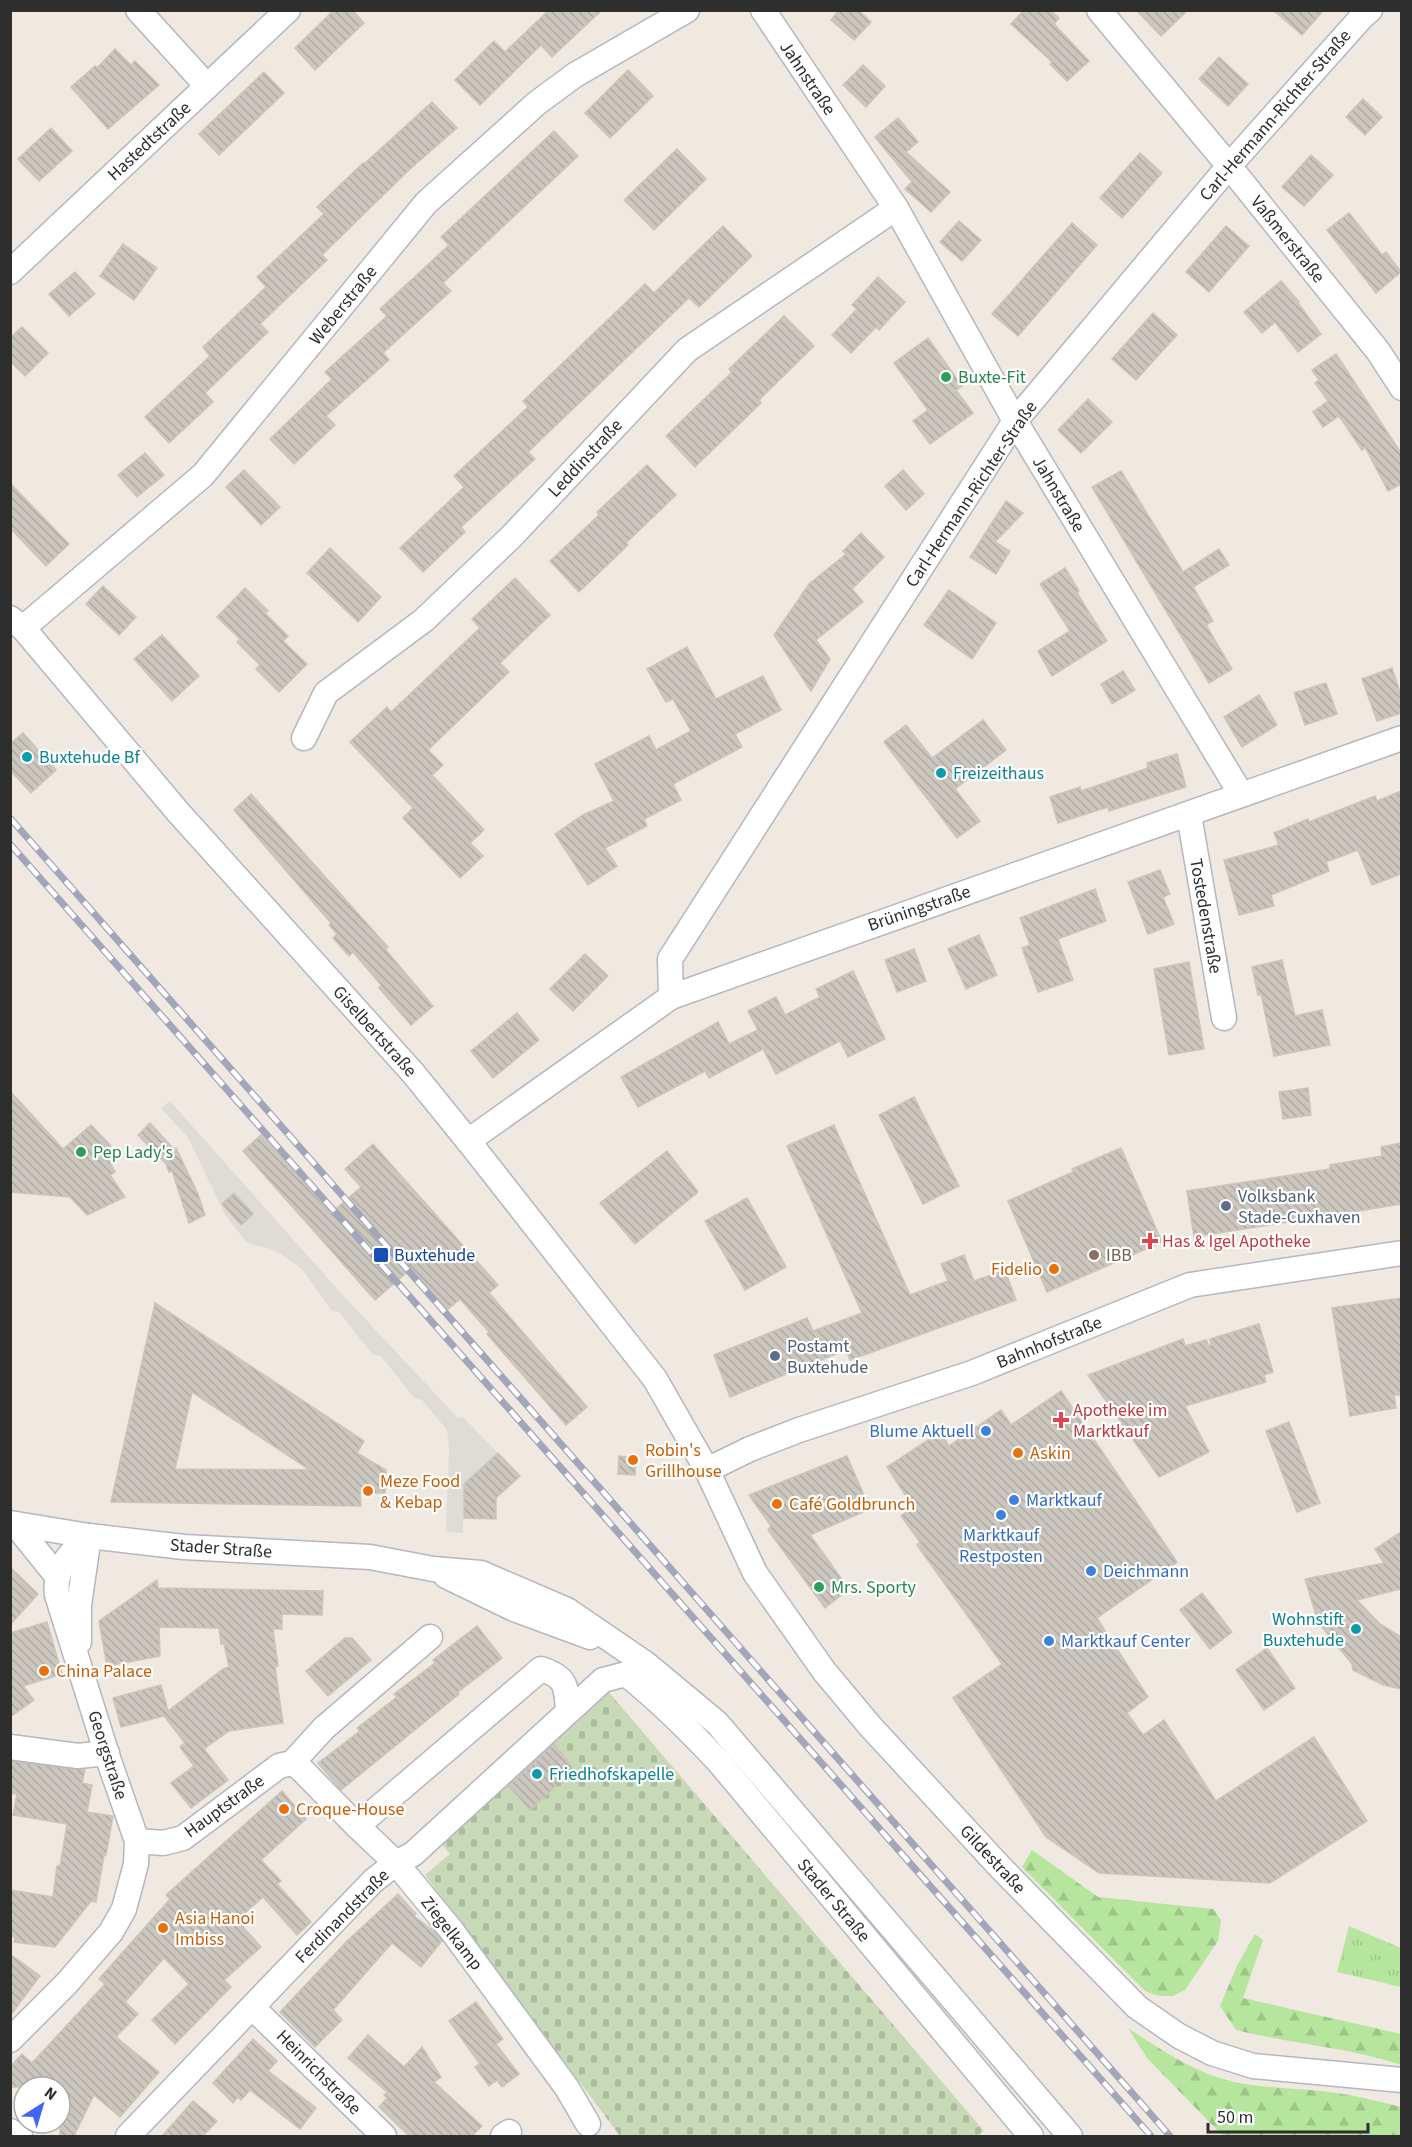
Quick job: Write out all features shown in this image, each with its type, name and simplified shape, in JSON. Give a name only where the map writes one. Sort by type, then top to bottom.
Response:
[{"type":"street","points":[[138,10],[207,86]]},
{"type":"street","name":"Hastedtstraße","points":[[10,272],[288,10]]},
{"type":"street","name":"Weberstraße","points":[[17,623],[203,475],[426,203],[537,103],[575,75],[687,10]]},
{"type":"street","name":"Jahnstraße","points":[[763,10],[896,208],[1015,421],[1241,794]]},
{"type":"street","name":"Vaßmerstraße","points":[[1099,10],[1229,166],[1378,351],[1401,388]]},
{"type":"street","name":"Carl-Hermann-Richter-Straße","points":[[671,997],[670,959],[1015,421],[1229,166],[1370,10]]},
{"type":"street","name":"Leddinstraße","points":[[304,738],[326,693],[424,620],[511,537],[687,350],[896,208]]},
{"type":"street","name":"Giselbertstraße","points":[[17,623],[178,812],[413,1073],[655,1379],[707,1470]]},
{"type":"street","name":"Brüningstraße","points":[[468,1141],[671,997],[1401,738]]},
{"type":"street","name":"Tostedenstraße","points":[[1189,815],[1224,1018]]},
{"type":"street","name":"Bahnhofstraße","points":[[707,1470],[750,1449],[799,1430],[972,1373],[1190,1285],[1401,1253]]},
{"type":"street","name":"Gildestraße","points":[[707,1470],[755,1573],[824,1671],[870,1726],[992,1858],[1137,2007],[1179,2036],[1212,2053],[1253,2066],[1401,2079]]},
{"type":"street","points":[[13,1524],[57,1576],[72,1553],[89,1536]]},
{"type":"street","name":"Stader Straße","points":[[13,1524],[184,1547],[370,1557],[433,1569],[626,1663],[719,1762],[1031,2136]]},
{"type":"street","name":"Georgstraße","points":[[81,1668],[79,1605],[89,1536]]},
{"type":"street","name":"Georgstraße","points":[[57,1576],[55,1585],[58,1602],[137,1841]]},
{"type":"street","name":"Hauptstraße","points":[[137,1841],[163,1843],[183,1838],[279,1766],[292,1763],[324,1728],[430,1637]]},
{"type":"street","points":[[626,1663],[679,1689],[717,1723],[1070,2136]]},
{"type":"street","name":"Ferdinandstraße","points":[[128,2136],[373,1881],[396,1863],[413,1854],[568,1710],[626,1663]]},
{"type":"street","points":[[357,1826],[541,1669],[555,1674],[567,1688],[568,1710]]},
{"type":"street","points":[[10,1747],[78,1756],[107,1753]]},
{"type":"street","name":"Ziegelkamp","points":[[292,1763],[300,1768],[396,1863],[452,1931],[567,2088],[588,2124]]},
{"type":"street","points":[[10,2040],[53,1998],[111,1932],[124,1909],[131,1888],[136,1864],[137,1841]]},
{"type":"street","name":"Heinrichstraße","points":[[253,2008],[384,2136]]},
{"type":"street","points":[[10,2131],[20,2136]]},
{"type":"green space","points":[[606,1689],[984,2131],[977,2136],[620,2136],[425,1875],[450,1854],[439,1841]]},
{"type":"green space","points":[[1032,1850],[1098,1897],[1213,1909],[1221,1920],[1218,1941],[1185,1990],[1173,1996],[1159,1996],[1145,1991],[1022,1867]]},
{"type":"green space","points":[[1349,1926],[1401,1948],[1401,1987],[1337,1972]]},
{"type":"green space","points":[[1255,1934],[1263,1940],[1243,1998],[1401,2034],[1401,2065],[1361,2054],[1236,2030],[1220,2006],[1237,1966]]},
{"type":"green space","points":[[1128,2028],[1179,2060],[1220,2078],[1256,2086],[1341,2094],[1401,2107],[1401,2136],[1223,2136],[1147,2058]]},
{"type":"shaded area","points":[[170,1101],[340,1292],[458,1418],[463,1417],[498,1453],[464,1484],[463,1533],[446,1532],[449,1448],[447,1430],[422,1400],[414,1398],[381,1356],[373,1355],[339,1312],[332,1311],[302,1269],[271,1249],[247,1243],[226,1216],[188,1138],[161,1108]]},
{"type":"building","points":[[334,10],[352,10],[364,23],[315,70],[295,48]]},
{"type":"building","points":[[549,10],[602,10],[552,57],[541,45],[480,105],[455,80],[494,41],[505,52]]},
{"type":"building","points":[[839,10],[858,10],[871,22],[854,40],[831,20]]},
{"type":"building","points":[[1024,10],[1050,10],[1059,18],[1054,24],[1089,61],[1067,81],[1050,64],[1052,62],[1011,24]]},
{"type":"building","points":[[1136,10],[1188,10],[1161,36]]},
{"type":"building","points":[[1273,10],[1324,10],[1302,35]]},
{"type":"building","points":[[115,49],[131,65],[135,61],[159,85],[108,129],[71,87],[95,66],[97,68]]},
{"type":"building","points":[[1219,57],[1248,84],[1228,106],[1199,79]]},
{"type":"building","points":[[863,65],[885,86],[866,107],[843,85]]},
{"type":"building","points":[[628,70],[653,96],[610,138],[585,113]]},
{"type":"building","points":[[264,72],[284,93],[219,155],[199,134]]},
{"type":"building","points":[[1363,99],[1382,117],[1365,135],[1346,117]]},
{"type":"building","points":[[432,102],[457,128],[410,169],[322,255],[327,260],[260,324],[268,332],[205,393],[213,402],[169,443],[145,417],[210,356],[203,347],[266,287],[257,277],[324,214],[317,207]]},
{"type":"building","points":[[898,118],[918,142],[906,152],[950,192],[931,212],[905,189],[912,182],[875,137]]},
{"type":"building","points":[[51,128],[72,151],[39,181],[18,159]]},
{"type":"building","points":[[554,131],[578,156],[443,283],[451,291],[383,353],[389,360],[326,416],[335,425],[294,464],[270,439],[332,379],[325,372],[387,316],[380,309],[449,245],[441,237]]},
{"type":"building","points":[[677,149],[706,179],[654,230],[624,200]]},
{"type":"building","points":[[1140,153],[1162,173],[1122,218],[1100,198]]},
{"type":"building","points":[[1311,155],[1333,175],[1304,206],[1282,187]]},
{"type":"building","points":[[1349,213],[1382,255],[1386,252],[1401,272],[1376,293],[1327,230]]},
{"type":"building","points":[[959,221],[981,240],[962,261],[940,242]]},
{"type":"building","points":[[1072,223],[1097,245],[1018,336],[992,314]]},
{"type":"building","points":[[723,226],[752,256],[699,307],[689,298],[528,452],[535,459],[461,527],[465,532],[423,572],[400,548],[464,487],[454,476],[528,407],[523,401],[645,284],[654,293]]},
{"type":"building","points":[[1226,226],[1249,246],[1209,292],[1186,272]]},
{"type":"building","points":[[123,244],[157,268],[134,300],[100,276]]},
{"type":"building","points":[[75,272],[95,294],[69,316],[49,294]]},
{"type":"building","points":[[878,277],[905,302],[879,330],[876,327],[851,353],[832,335],[857,309],[852,305]]},
{"type":"building","points":[[1281,281],[1321,334],[1298,352],[1275,322],[1262,333],[1244,312]]},
{"type":"building","points":[[1153,313],[1177,335],[1136,380],[1112,359]]},
{"type":"building","points":[[784,316],[814,346],[759,400],[761,403],[695,467],[666,436],[732,372],[729,369]]},
{"type":"building","points":[[22,327],[48,353],[25,376],[10,361],[10,338]]},
{"type":"building","points":[[928,338],[962,386],[956,390],[973,413],[930,444],[913,421],[928,410],[894,363]]},
{"type":"building","points":[[1336,354],[1401,453],[1401,484],[1388,491],[1365,447],[1362,450],[1339,416],[1323,427],[1313,412],[1328,401],[1315,383],[1319,380],[1312,370]]},
{"type":"building","points":[[1088,399],[1112,422],[1081,453],[1058,430]]},
{"type":"building","points":[[145,453],[164,475],[137,497],[118,475]]},
{"type":"building","points":[[647,465],[676,495],[579,592],[550,561]]},
{"type":"building","points":[[244,470],[280,507],[261,525],[226,487]]},
{"type":"building","points":[[903,470],[924,494],[906,510],[885,486]]},
{"type":"building","points":[[1121,471],[1183,572],[1219,549],[1229,565],[1193,587],[1213,621],[1206,625],[1232,669],[1209,683],[1092,487]]},
{"type":"building","points":[[10,483],[69,544],[46,566],[10,528]]},
{"type":"building","points":[[1006,501],[1023,513],[995,542],[1010,551],[996,574],[970,557]]},
{"type":"building","points":[[861,533],[884,557],[852,589],[863,602],[816,640],[830,659],[811,691],[774,635],[809,584],[846,554],[843,551]]},
{"type":"building","points":[[330,548],[381,597],[358,622],[307,573]]},
{"type":"building","points":[[1065,568],[1079,591],[1077,593],[1107,641],[1052,676],[1038,651],[1070,631],[1040,584]]},
{"type":"building","points":[[515,578],[550,615],[500,663],[509,672],[428,750],[443,765],[432,775],[484,830],[470,843],[483,856],[460,878],[403,818],[413,808],[350,742],[387,707],[391,712],[480,628],[472,619]]},
{"type":"building","points":[[103,586],[136,617],[119,635],[86,604]]},
{"type":"building","points":[[245,588],[288,636],[283,641],[307,664],[279,692],[256,669],[260,665],[237,642],[240,639],[217,617]]},
{"type":"building","points":[[949,590],[996,623],[972,659],[924,625]]},
{"type":"building","points":[[162,635],[199,676],[172,701],[134,659]]},
{"type":"building","points":[[687,647],[716,699],[763,676],[781,710],[735,734],[742,747],[673,784],[681,800],[644,819],[647,826],[605,848],[617,866],[588,885],[555,834],[583,815],[614,801],[595,764],[649,736],[656,750],[691,731],[673,699],[666,702],[647,669]]},
{"type":"building","points":[[1392,668],[1401,695],[1401,713],[1377,721],[1362,679]]},
{"type":"building","points":[[1123,671],[1135,690],[1112,704],[1101,684]]},
{"type":"building","points":[[1326,683],[1337,714],[1305,725],[1294,693]]},
{"type":"building","points":[[1259,695],[1277,725],[1242,747],[1224,717]]},
{"type":"building","name":"Freizeithaus","points":[[983,720],[1006,750],[955,789],[980,821],[957,838],[884,742],[906,725],[932,758]]},
{"type":"building","name":"Buxtehude Bf","points":[[23,733],[56,770],[31,793],[10,770],[10,744]]},
{"type":"building","points":[[1177,754],[1186,787],[1109,811],[1108,807],[1058,823],[1050,797],[1080,787],[1081,791],[1148,768],[1147,763]]},
{"type":"building","points":[[1401,791],[1401,874],[1372,885],[1358,850],[1326,862],[1329,871],[1271,895],[1274,906],[1239,915],[1224,860],[1279,845],[1274,833],[1308,819],[1309,822],[1375,796],[1377,801]]},
{"type":"building","points":[[251,794],[388,947],[385,949],[433,1006],[411,1025],[379,988],[381,985],[353,952],[349,956],[333,938],[337,934],[329,925],[331,923],[234,810]]},
{"type":"building","points":[[1160,870],[1170,894],[1163,897],[1174,924],[1148,934],[1128,882]]},
{"type":"building","points":[[1095,889],[1106,921],[1058,939],[1073,980],[1038,992],[1022,948],[1030,945],[1020,918]]},
{"type":"building","points":[[979,935],[997,975],[966,989],[948,949]]},
{"type":"building","points":[[914,949],[926,981],[897,992],[885,960]]},
{"type":"building","points":[[585,954],[608,976],[573,1011],[550,989]]},
{"type":"building","points":[[1282,960],[1295,1016],[1322,1010],[1330,1045],[1274,1056],[1261,994],[1258,995],[1252,967]]},
{"type":"building","points":[[1189,962],[1204,1049],[1169,1055],[1154,969]]},
{"type":"building","points":[[853,971],[885,1039],[848,1057],[840,1041],[776,1074],[763,1049],[709,1078],[705,1071],[638,1107],[621,1077],[718,1022],[729,1044],[758,1030],[748,1011],[776,997],[785,1015],[820,997],[816,989]]},
{"type":"building","points":[[517,1013],[539,1040],[493,1078],[471,1051]]},
{"type":"building","points":[[1308,1088],[1311,1115],[1283,1119],[1279,1092]]},
{"type":"building","points":[[10,1091],[63,1149],[91,1125],[111,1146],[105,1152],[115,1172],[110,1175],[125,1197],[87,1215],[70,1197],[10,1192]]},
{"type":"building","points":[[914,1097],[959,1186],[923,1204],[879,1115]]},
{"type":"building","points":[[150,1123],[174,1149],[176,1148],[198,1194],[205,1215],[189,1223],[172,1171],[169,1172],[166,1164],[138,1135]]},
{"type":"building","points":[[834,1125],[910,1295],[948,1281],[941,1264],[964,1255],[974,1281],[1005,1270],[1016,1300],[850,1360],[846,1350],[730,1397],[714,1355],[807,1318],[813,1331],[862,1313],[787,1146]]},
{"type":"building","points":[[261,1135],[331,1213],[361,1187],[345,1169],[373,1144],[498,1285],[489,1293],[587,1407],[566,1425],[487,1334],[489,1332],[460,1299],[447,1310],[411,1269],[375,1300],[243,1151]]},
{"type":"building","points":[[1401,1143],[1401,1204],[1194,1237],[1187,1191],[1330,1169],[1330,1165],[1382,1156],[1381,1147]]},
{"type":"building","points":[[1121,1148],[1162,1242],[1047,1292],[1008,1201]]},
{"type":"building","points":[[667,1151],[698,1192],[635,1244],[600,1203]]},
{"type":"building","points":[[234,1193],[253,1214],[241,1225],[222,1204]]},
{"type":"building","points":[[747,1198],[786,1267],[745,1290],[705,1221]]},
{"type":"building","points":[[1401,1298],[1401,1395],[1394,1395],[1396,1408],[1350,1416],[1332,1308]]},
{"type":"building","points":[[155,1303],[364,1441],[357,1453],[386,1470],[385,1493],[360,1493],[361,1506],[111,1502]],"holes":[[[192,1392],[310,1470],[175,1469]]]},
{"type":"building","points":[[1259,1324],[1273,1372],[1264,1375],[1266,1382],[1185,1406],[1209,1452],[1159,1477],[1088,1375],[1183,1339],[1185,1346],[1206,1340],[1209,1346],[1211,1345],[1210,1339]]},
{"type":"building","name":"Marktkauf Center","points":[[1061,1391],[1177,1562],[1097,1618],[1148,1697],[1127,1713],[1143,1735],[1164,1720],[1216,1801],[1314,1737],[1367,1821],[1270,1883],[1099,1873],[1046,1837],[953,1698],[1002,1664],[917,1545],[920,1542],[901,1516],[913,1507],[887,1467],[940,1432],[949,1446],[1001,1410],[1011,1425]]},
{"type":"building","points":[[1289,1422],[1320,1503],[1297,1512],[1266,1431]]},
{"type":"building","points":[[498,1453],[520,1476],[496,1498],[496,1519],[464,1518],[464,1484]]},
{"type":"building","points":[[619,1456],[636,1458],[635,1475],[618,1474]]},
{"type":"building","points":[[847,1456],[870,1509],[810,1535],[849,1589],[825,1608],[768,1530],[771,1526],[749,1495]]},
{"type":"building","name":"Wohnstift Buxtehude","points":[[1401,1532],[1401,1591],[1400,1589],[1357,1600],[1380,1624],[1401,1637],[1401,1689],[1383,1685],[1353,1670],[1352,1664],[1318,1622],[1305,1579],[1384,1563],[1375,1549]]},
{"type":"building","points":[[10,1567],[38,1594],[10,1625]]},
{"type":"building","points":[[157,1580],[158,1588],[323,1591],[322,1615],[282,1614],[282,1629],[273,1629],[278,1666],[275,1667],[283,1723],[229,1731],[204,1749],[228,1780],[191,1808],[171,1783],[194,1766],[180,1747],[185,1743],[164,1716],[121,1727],[113,1698],[161,1685],[168,1711],[223,1669],[229,1667],[224,1644],[221,1644],[219,1628],[159,1627],[160,1656],[107,1666],[99,1621]]},
{"type":"building","points":[[1202,1593],[1232,1632],[1210,1649],[1180,1610]]},
{"type":"building","points":[[47,1622],[62,1674],[23,1686],[34,1700],[10,1717],[10,1633]]},
{"type":"building","points":[[477,1626],[502,1658],[341,1790],[318,1763],[360,1731],[357,1728],[397,1697],[394,1694],[435,1663],[433,1660]]},
{"type":"building","points":[[345,1638],[352,1638],[371,1660],[328,1696],[306,1671]]},
{"type":"building","points":[[1267,1648],[1295,1688],[1264,1710],[1236,1670]]},
{"type":"building","name":"Friedhofskapelle","points":[[554,1744],[572,1766],[553,1783],[556,1786],[530,1810],[508,1786]]},
{"type":"building","points":[[10,1761],[85,1770],[82,1783],[92,1785],[87,1812],[113,1816],[96,1902],[91,1901],[55,1947],[14,1942],[15,1937],[10,1936],[10,1890],[53,1897],[57,1866],[60,1866],[67,1824],[13,1815],[17,1794],[10,1793]]},
{"type":"building","points":[[282,1791],[306,1819],[261,1860],[281,1881],[277,1884],[311,1922],[297,1935],[263,1897],[237,1920],[261,1947],[224,1980],[231,1987],[175,2044],[152,2020],[189,1984],[164,1958],[125,2002],[138,2014],[116,2037],[159,2072],[120,2117],[94,2095],[74,2136],[60,2136],[72,2135],[72,2075],[12,2075],[12,2087],[10,2087],[10,2067],[22,2054],[32,2063],[105,1984],[99,1979],[170,1899],[166,1895]]},
{"type":"building","points":[[398,1894],[416,1914],[414,1916],[435,1932],[442,1941],[421,1967],[392,1943],[333,2010],[342,2020],[315,2047],[280,2012],[347,1941]]},
{"type":"building","points":[[10,1954],[40,1976],[10,2016]]},
{"type":"building","points":[[476,2002],[503,2039],[496,2044],[519,2074],[502,2087],[497,2080],[489,2086],[475,2067],[480,2064],[449,2021]]},
{"type":"building","points":[[368,2035],[404,2067],[422,2047],[441,2077],[434,2082],[482,2126],[472,2136],[409,2136],[379,2107],[387,2098],[384,2095],[387,2092],[348,2058]]},
{"type":"building","points":[[253,2039],[277,2061],[268,2071],[316,2108],[300,2129],[250,2090],[241,2100],[238,2097],[233,2103],[213,2083]]},
{"type":"building","points":[[193,2101],[217,2121],[203,2136],[162,2136]]},
{"type":"railway","points":[[10,818],[1170,2136]]},
{"type":"railway","points":[[10,844],[1151,2136]]},
{"type":"place","name":"Buxte-Fit","points":[[946,377]]},
{"type":"place","name":"Buxtehude Bf","points":[[27,757]]},
{"type":"place","name":"Freizeithaus","points":[[941,773]]},
{"type":"place","name":"Pep Lady's","points":[[81,1152]]},
{"type":"place","name":"Volksbank Stade-Cuxhaven","points":[[1226,1206]]},
{"type":"place","name":"Has & Igel Apotheke","points":[[1150,1241]]},
{"type":"place","name":"Buxtehude","points":[[381,1255]]},
{"type":"place","name":"IBB","points":[[1094,1255]]},
{"type":"place","name":"Fidelio","points":[[1054,1269]]},
{"type":"place","name":"Postamt Buxtehude","points":[[775,1356]]},
{"type":"place","name":"Apotheke im Marktkauf","points":[[1061,1420]]},
{"type":"place","name":"Blume Aktuell","points":[[986,1431]]},
{"type":"place","name":"Askin","points":[[1018,1453]]},
{"type":"place","name":"Robin's Grillhouse","points":[[633,1460]]},
{"type":"place","name":"Meze Food & Kebap","points":[[368,1491]]},
{"type":"place","name":"Marktkauf","points":[[1014,1500]]},
{"type":"place","name":"Café Goldbrunch","points":[[777,1504]]},
{"type":"place","name":"Marktkauf Restposten","points":[[1001,1515]]},
{"type":"place","name":"Deichmann","points":[[1091,1571]]},
{"type":"place","name":"Mrs. Sporty","points":[[819,1587]]},
{"type":"place","name":"Wohnstift Buxtehude","points":[[1356,1629]]},
{"type":"place","name":"Marktkauf Center","points":[[1049,1641]]},
{"type":"place","name":"China Palace","points":[[44,1671]]},
{"type":"place","name":"Friedhofskapelle","points":[[537,1774]]},
{"type":"place","name":"Croque-House","points":[[284,1809]]},
{"type":"place","name":"Asia Hanoi Imbiss","points":[[163,1928]]}]
